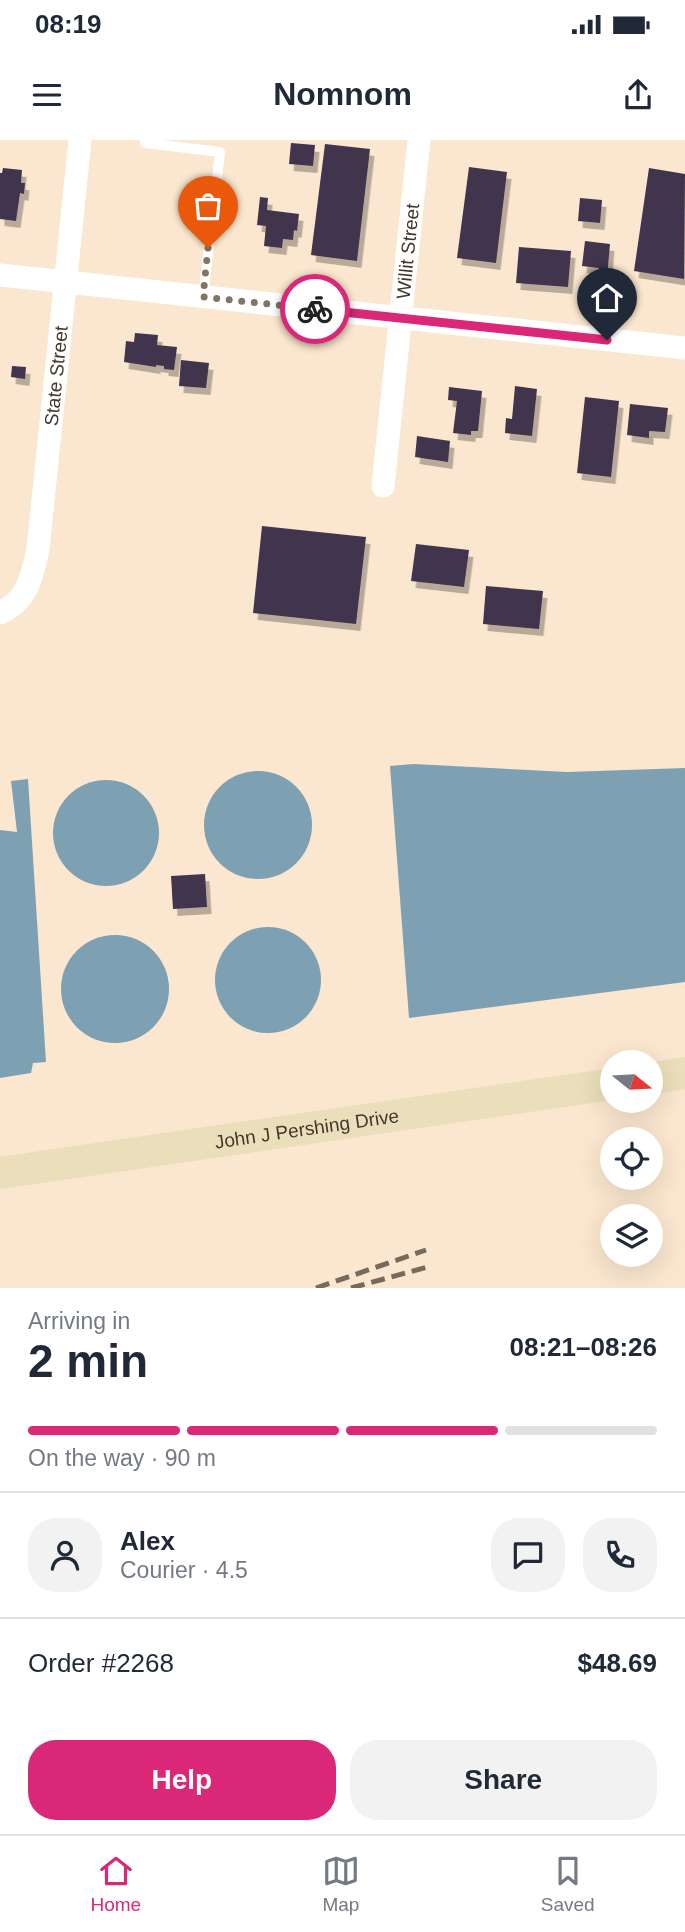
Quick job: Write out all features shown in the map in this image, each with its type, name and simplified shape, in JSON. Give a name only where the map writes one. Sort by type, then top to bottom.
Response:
[{"type":"main road","points":[[663,1076],[685,1073]]},
{"type":"main road","name":"John J Pershing Drive","points":[[0,1173],[600,1086]]},
{"type":"street","name":"State Street","points":[[7,609],[24,594],[32,580],[38,549],[80,140]]},
{"type":"street","name":"Willit Street","points":[[383,486],[419,140]]},
{"type":"street","points":[[0,275],[685,348]]},
{"type":"lane","points":[[145,140],[145,143],[220,152],[203,297]]},
{"type":"water","points":[[414,764],[567,772],[685,768],[685,982],[409,1018],[390,766]]},
{"type":"water","points":[[258,771],[278,776],[296,787],[307,805],[312,825],[307,845],[296,863],[278,874],[258,879],[238,874],[220,863],[209,845],[204,825],[209,805],[220,787],[238,776]]},
{"type":"water","points":[[28,779],[46,1062],[33,1063],[31,1073],[0,1078],[0,830],[17,832],[11,781]]},
{"type":"water","points":[[106,780],[126,784],[144,795],[155,813],[159,833],[155,853],[144,871],[126,882],[106,886],[86,882],[68,871],[57,853],[53,833],[57,813],[68,795],[86,784]]},
{"type":"water","points":[[268,927],[288,931],[306,942],[317,960],[321,980],[317,1000],[306,1018],[288,1029],[268,1033],[248,1029],[230,1018],[219,1000],[215,980],[219,960],[230,942],[248,931]]},
{"type":"water","points":[[115,935],[136,939],[153,951],[165,968],[169,989],[165,1010],[153,1027],[136,1039],[115,1043],[94,1039],[77,1027],[65,1010],[61,989],[65,968],[77,951],[94,939]]},
{"type":"building","points":[[291,143],[315,145],[313,166],[289,164]]},
{"type":"building","points":[[325,144],[370,149],[357,261],[311,255]]},
{"type":"building","points":[[469,167],[507,172],[496,263],[457,258]]},
{"type":"building","points":[[3,168],[22,170],[24,194],[20,193],[16,221],[0,219],[0,173]]},
{"type":"building","points":[[649,168],[685,174],[684,279],[634,271]]},
{"type":"building","points":[[260,197],[268,198],[267,210],[299,214],[293,240],[283,239],[282,248],[264,246],[266,226],[257,225]]},
{"type":"building","points":[[580,198],[602,200],[600,223],[578,221]]},
{"type":"building","points":[[585,241],[610,244],[607,278],[598,277],[599,268],[582,266]]},
{"type":"building","points":[[519,247],[571,251],[568,287],[516,283]]},
{"type":"building","points":[[135,333],[158,335],[157,345],[177,347],[174,370],[164,369],[164,366],[124,362],[126,341],[134,342]]},
{"type":"building","points":[[181,360],[209,363],[206,388],[179,386]]},
{"type":"building","points":[[12,366],[26,367],[25,379],[11,377]]},
{"type":"building","points":[[515,386],[537,389],[532,436],[505,433],[506,418],[512,419]]},
{"type":"building","points":[[449,387],[482,391],[478,431],[471,431],[471,435],[453,433],[457,401],[448,400]]},
{"type":"building","points":[[585,397],[619,401],[611,477],[577,473]]},
{"type":"building","points":[[630,404],[668,408],[665,432],[649,431],[649,438],[627,435]]},
{"type":"building","points":[[417,436],[450,441],[448,462],[415,457]]},
{"type":"building","points":[[262,526],[366,537],[356,624],[253,613]]},
{"type":"building","points":[[416,544],[469,550],[464,587],[411,581]]},
{"type":"building","points":[[486,586],[543,591],[539,629],[483,624]]},
{"type":"building","points":[[205,874],[207,907],[173,909],[171,876]]},
{"type":"railway","points":[[316,1288],[426,1250]]},
{"type":"railway","points":[[351,1288],[431,1266]]},
{"type":"way so far","points":[[208,248],[203,297],[315,309]]},
{"type":"route","points":[[315,309],[607,340]]}]
